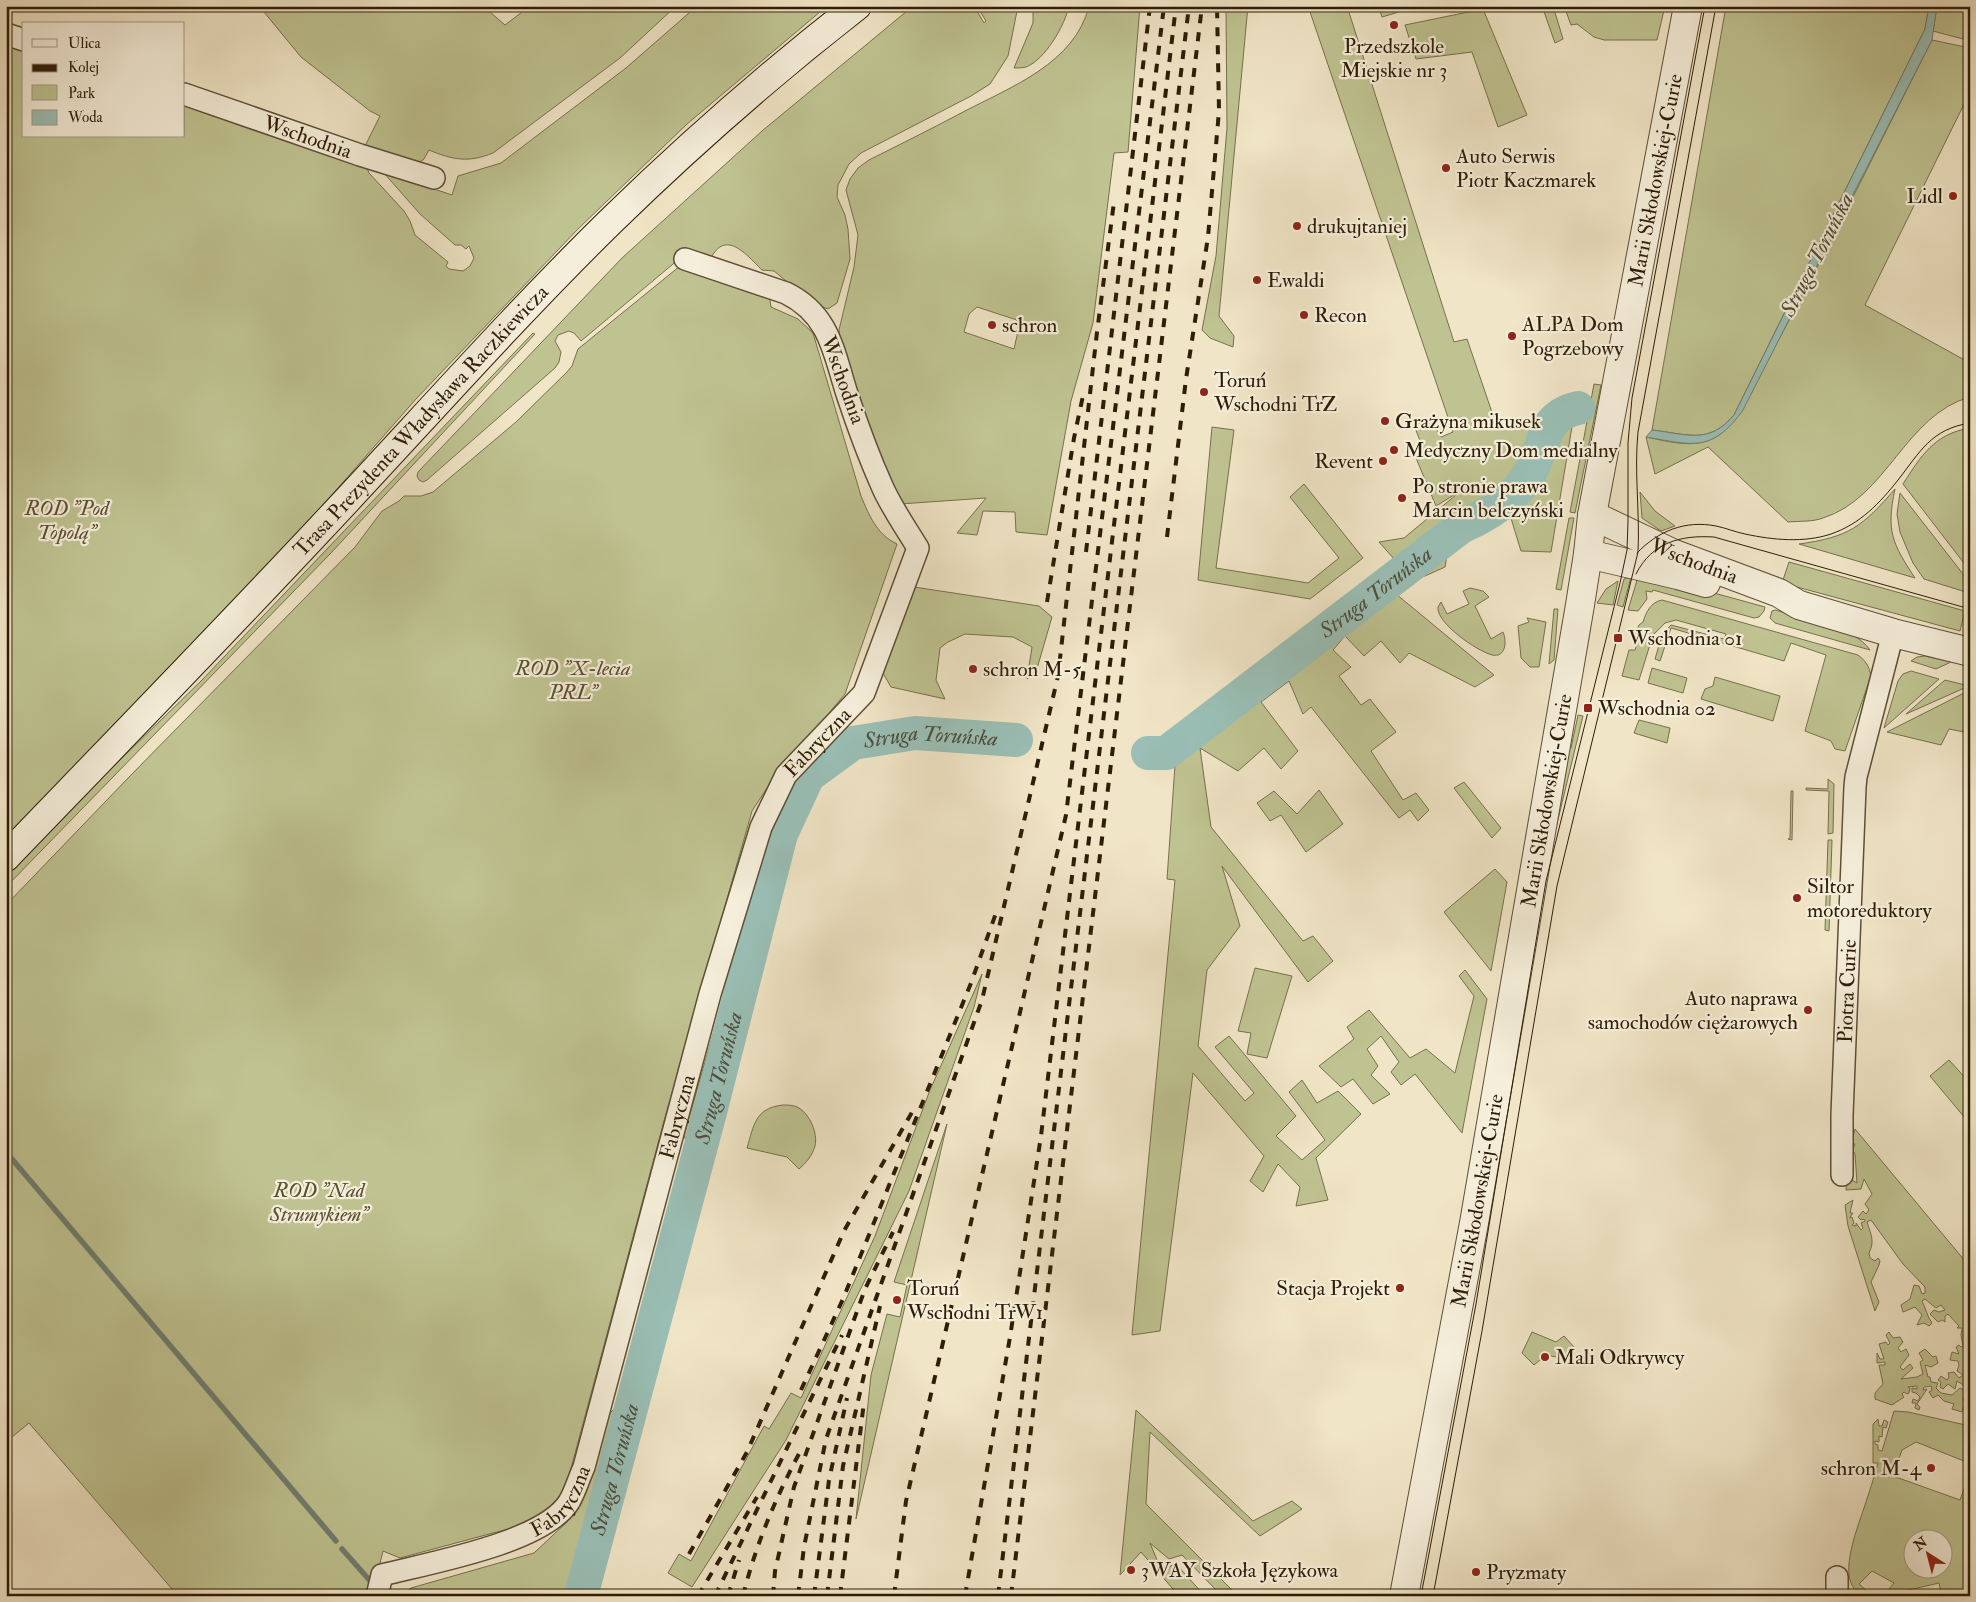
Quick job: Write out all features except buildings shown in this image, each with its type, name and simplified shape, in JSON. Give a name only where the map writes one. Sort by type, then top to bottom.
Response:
[{"type":"street","name":"Trasa Prezydenta Władysława Raczkiewicza","points":[[6,856],[253,600],[457,381],[610,222],[676,159],[747,96],[793,56],[857,6]]},
{"type":"street","name":"Marii Skłodowskiej-Curie","points":[[1404,1596],[1474,1223],[1588,554],[1592,515],[1688,6]]},
{"type":"street","points":[[6,34],[22,39]]},
{"type":"street","name":"Wschodnia","points":[[185,94],[360,155],[434,178]]},
{"type":"street","name":"Wschodnia","points":[[685,259],[786,293],[803,303],[817,316],[831,341],[848,396],[882,487],[918,548]]},
{"type":"street","name":"Wschodnia","points":[[1592,515],[1672,553],[1779,593],[1799,604],[1893,633],[1970,652]]},
{"type":"street","name":"Fabryczna","points":[[377,1596],[382,1575],[503,1544],[542,1526],[568,1503],[584,1467],[708,1004],[761,827],[786,775],[864,693],[918,548]]},
{"type":"street","name":"Wschodnia","points":[[1588,554],[1678,575],[1773,604],[1799,604]]},
{"type":"street","name":"Piotra Curie","points":[[1842,1175],[1842,1115],[1854,787],[1893,633]]},
{"type":"green space","points":[[259,6],[483,6],[505,25],[530,6],[676,6],[620,58],[493,153],[476,158],[461,159],[429,150],[424,159],[419,163],[365,146],[380,116],[370,111],[301,57]]},
{"type":"green space","name":"ROD \"Pod Topolą\"","points":[[697,6],[827,6],[687,124],[578,229],[416,399],[288,545],[6,837],[6,42],[22,49],[22,138],[185,138],[185,105],[213,116],[277,132],[365,163],[369,173],[404,211],[415,235],[448,262],[446,266],[449,269],[463,271],[470,266],[474,258],[469,246],[466,249],[461,245],[455,245],[420,214],[383,172],[452,195],[458,176],[501,163],[626,68]]},
{"type":"green space","points":[[913,6],[974,6],[984,23],[986,21],[977,6],[1018,6],[1008,56],[990,84],[971,96],[861,153],[849,164],[838,185],[837,197],[845,215],[848,229],[850,259],[837,303],[828,309],[813,303],[774,271],[762,270],[748,256],[734,246],[721,246],[709,262],[685,254],[581,341],[574,333],[569,331],[558,335],[555,341],[561,352],[559,362],[555,368],[427,480],[423,482],[419,480],[418,472],[622,258],[762,131]]},
{"type":"green space","points":[[1033,6],[1069,6],[1059,32],[1047,50],[1026,67],[1014,68],[1033,23]]},
{"type":"green space","points":[[1089,6],[1140,6],[1128,152],[1114,153],[1093,323],[1071,401],[1047,535],[1016,532],[1015,512],[983,511],[977,535],[957,533],[986,498],[900,504],[851,389],[840,349],[839,330],[854,267],[858,235],[846,190],[850,179],[858,168],[869,160],[1039,71],[1056,58],[1082,26]],"holes":[[[977,307],[1017,320],[1018,331],[1014,349],[964,332],[969,314]]]},
{"type":"green space","points":[[1226,6],[1248,6],[1219,316],[1234,336],[1233,347],[1210,338],[1202,330],[1216,256],[1227,128]]},
{"type":"green space","points":[[1308,6],[1347,6],[1454,342],[1467,339],[1497,427],[1536,418],[1540,431],[1576,403],[1551,552],[1521,551],[1510,515],[1455,540],[1448,550],[1445,567],[1425,576],[1410,577],[1379,542],[1404,538],[1462,490],[1436,506],[1416,458],[1425,454],[1414,425],[1431,419],[1441,437],[1453,432]]},
{"type":"green space","points":[[1363,6],[1401,6],[1402,11],[1382,17],[1379,8],[1365,11]]},
{"type":"green space","points":[[1542,6],[1553,6],[1563,39],[1555,43]]},
{"type":"green space","points":[[1564,6],[1665,6],[1657,40],[1604,40],[1594,37],[1577,24],[1571,25]]},
{"type":"green space","points":[[1726,6],[1929,6],[1925,29],[1734,415],[1716,431],[1706,434],[1687,435],[1652,430]]},
{"type":"green space","points":[[1937,6],[1956,6],[1970,16],[1970,27],[1963,39],[1933,31]]},
{"type":"green space","points":[[1483,9],[1527,115],[1498,127],[1472,52],[1416,59],[1405,25]]},
{"type":"green space","points":[[1932,40],[1970,48],[1970,92],[1865,305],[1970,363],[1970,397],[1948,407],[1929,421],[1864,493],[1845,508],[1819,519],[1788,522],[1708,447],[1655,474],[1646,437],[1684,444],[1711,440],[1726,429],[1740,411],[1831,240]]},
{"type":"green space","name":"ROD \"Nad Strumykiem\"","points":[[680,266],[769,294],[771,307],[798,319],[813,333],[861,496],[879,530],[897,544],[845,694],[771,782],[752,811],[664,1121],[565,1491],[534,1522],[400,1558],[383,1551],[372,1596],[178,1596],[29,1423],[6,1442],[6,905],[355,547],[382,511],[404,496],[421,496],[433,492],[516,422],[567,372],[572,366],[578,349]]},
{"type":"green space","points":[[533,333],[535,334],[330,554],[6,887],[6,871],[202,680]]},
{"type":"green space","points":[[1594,384],[1601,385],[1575,513],[1570,512]]},
{"type":"green space","points":[[1212,427],[1234,430],[1216,568],[1308,583],[1339,558],[1290,497],[1304,484],[1363,558],[1310,599],[1198,580]]},
{"type":"green space","points":[[1970,428],[1970,571],[1903,484],[1916,464],[1938,441],[1947,435]]},
{"type":"green space","points":[[1895,489],[1891,516],[1893,536],[1896,546],[1915,578],[1799,544],[1843,534],[1873,513]]},
{"type":"green space","points":[[1640,492],[1655,511],[1675,526],[1661,531],[1642,518]]},
{"type":"green space","points":[[1900,493],[1970,583],[1969,593],[1924,579],[1913,563],[1900,532],[1897,514]]},
{"type":"green space","points":[[1569,518],[1574,518],[1561,590],[1556,589]]},
{"type":"green space","points":[[1789,562],[1965,611],[1960,631],[1782,583]]},
{"type":"green space","points":[[1645,574],[1765,607],[1764,611],[1759,617],[1754,618],[1653,590],[1652,592],[1646,591],[1647,599],[1638,611],[1628,610],[1638,577]]},
{"type":"green space","points":[[1631,577],[1623,607],[1617,605],[1624,579]]},
{"type":"green space","points":[[1618,581],[1613,605],[1597,603],[1606,589]]},
{"type":"green space","points":[[914,587],[1039,606],[1052,617],[1036,672],[1027,679],[1032,647],[1013,637],[965,634],[940,648],[936,680],[945,699],[891,687],[880,668]]},
{"type":"green space","points":[[1470,588],[1483,591],[1489,597],[1475,606],[1491,639],[1503,632],[1505,644],[1500,654],[1492,655],[1468,642],[1443,621],[1439,613],[1438,607],[1441,602],[1447,614],[1469,604],[1463,591]]},
{"type":"green space","points":[[1390,589],[1494,675],[1475,687],[1409,653],[1400,663],[1381,641],[1364,656],[1345,636],[1333,650],[1351,667],[1339,676],[1361,705],[1370,699],[1396,732],[1371,751],[1403,800],[1416,793],[1429,810],[1418,821],[1410,810],[1399,818],[1311,707],[1303,714],[1289,681],[1261,702],[1298,751],[1281,769],[1264,748],[1238,771],[1200,748],[1211,827],[1303,941],[1313,936],[1333,961],[1308,982],[1222,866],[1240,926],[1207,970],[1198,1046],[1245,1101],[1254,1093],[1215,1047],[1229,1036],[1296,1116],[1276,1136],[1302,1160],[1325,1140],[1289,1092],[1302,1080],[1317,1103],[1338,1091],[1361,1114],[1316,1158],[1328,1200],[1296,1206],[1300,1187],[1278,1164],[1263,1192],[1250,1181],[1264,1156],[1193,1073],[1160,1331],[1132,1335],[1175,880],[1167,879],[1176,751]]},
{"type":"green space","points":[[1662,600],[1861,657],[1867,664],[1871,676],[1845,751],[1835,749],[1831,741],[1805,731],[1826,655],[1791,643],[1784,661],[1671,628],[1660,661],[1655,659],[1662,635],[1671,625],[1724,639],[1726,634],[1676,620],[1665,623],[1653,635],[1639,680],[1622,676],[1629,650],[1635,650],[1638,640],[1634,637],[1639,625],[1643,622],[1647,611],[1652,605]]},
{"type":"green space","points":[[1554,609],[1558,609],[1554,660],[1549,664]]},
{"type":"green space","points":[[1775,610],[1840,629],[1862,642],[1870,650],[1775,623],[1770,618],[1772,611]]},
{"type":"green space","points":[[1527,618],[1546,622],[1539,667],[1530,667],[1521,658],[1518,626],[1529,622]]},
{"type":"green space","points":[[1925,656],[1951,662],[1936,669],[1911,661],[1917,657]]},
{"type":"green space","points":[[1652,668],[1687,678],[1683,693],[1648,683]]},
{"type":"green space","points":[[1911,671],[1939,679],[1884,728],[1898,681],[1903,674]]},
{"type":"green space","points":[[1715,677],[1780,696],[1773,721],[1701,699],[1705,689],[1713,686]]},
{"type":"green space","points":[[1945,680],[1969,686],[1906,714]]},
{"type":"green space","points":[[1970,690],[1969,733],[1949,729],[1941,745],[1887,732]]},
{"type":"green space","points":[[1578,715],[1583,716],[1541,890],[1568,748],[1571,748]]},
{"type":"green space","points":[[1639,720],[1670,728],[1667,743],[1634,733]]},
{"type":"green space","points":[[1828,779],[1834,784],[1833,833],[1828,834],[1829,791],[1806,790],[1806,788],[1828,789]]},
{"type":"green space","points":[[1464,782],[1501,828],[1492,838],[1454,788]]},
{"type":"green space","points":[[1319,790],[1343,824],[1306,852],[1281,815],[1270,821],[1257,803],[1274,791],[1297,814]]},
{"type":"green space","points":[[1791,791],[1793,791],[1792,840],[1788,839],[1790,838]]},
{"type":"green space","points":[[778,808],[797,817],[784,841],[750,1002],[736,1035],[724,1108],[707,1157],[689,1150],[684,1135]]},
{"type":"green space","points":[[1828,840],[1832,840],[1829,931],[1825,930]]},
{"type":"green space","points":[[1495,869],[1507,882],[1491,971],[1444,912]]},
{"type":"green space","points":[[1255,968],[1292,976],[1267,1058],[1247,1054],[1251,1033],[1238,1031]]},
{"type":"green space","points":[[1465,970],[1487,999],[1462,1133],[1415,1074],[1401,1085],[1391,1072],[1399,1062],[1381,1036],[1367,1049],[1378,1066],[1371,1075],[1390,1094],[1373,1104],[1353,1079],[1341,1087],[1319,1066],[1354,1039],[1347,1027],[1369,1010],[1410,1058],[1426,1049],[1455,1073],[1474,996],[1459,976]]},
{"type":"green space","points":[[982,974],[974,1007],[909,1191],[786,1440],[692,1587],[668,1573],[679,1554],[691,1561],[764,1426],[769,1429],[791,1393],[801,1398],[875,1236],[930,1090]]},
{"type":"green space","points":[[1949,1060],[1970,1083],[1970,1124],[1930,1076]]},
{"type":"green space","points":[[783,1105],[795,1106],[803,1111],[810,1120],[814,1130],[816,1141],[814,1150],[799,1169],[787,1157],[747,1148],[754,1125],[761,1114],[774,1107]]},
{"type":"green space","points":[[947,1124],[856,1519],[871,1375],[887,1314],[900,1317],[907,1285],[894,1282]]},
{"type":"green space","points":[[1855,1129],[1970,1267],[1970,1404],[1963,1398],[1965,1404],[1962,1412],[1952,1409],[1954,1404],[1944,1401],[1938,1395],[1933,1398],[1929,1392],[1932,1390],[1931,1386],[1924,1387],[1923,1390],[1927,1389],[1917,1404],[1920,1407],[1919,1410],[1915,1408],[1916,1403],[1912,1403],[1913,1399],[1918,1401],[1920,1397],[1912,1392],[1912,1388],[1917,1389],[1917,1386],[1908,1387],[1910,1388],[1909,1393],[1904,1392],[1902,1394],[1904,1397],[1892,1405],[1875,1399],[1875,1393],[1883,1384],[1879,1365],[1885,1365],[1885,1362],[1877,1363],[1877,1353],[1880,1359],[1884,1359],[1879,1344],[1886,1342],[1888,1345],[1890,1343],[1886,1335],[1889,1332],[1893,1338],[1900,1337],[1903,1342],[1898,1348],[1901,1352],[1906,1349],[1909,1355],[1900,1367],[1903,1370],[1910,1364],[1913,1368],[1901,1379],[1917,1377],[1923,1374],[1920,1362],[1923,1360],[1919,1353],[1925,1349],[1933,1357],[1936,1356],[1938,1363],[1931,1367],[1925,1365],[1928,1377],[1930,1377],[1931,1382],[1938,1383],[1936,1388],[1941,1393],[1952,1395],[1960,1388],[1966,1391],[1968,1388],[1957,1381],[1955,1389],[1948,1384],[1943,1389],[1940,1387],[1941,1382],[1938,1380],[1941,1376],[1947,1380],[1949,1377],[1948,1373],[1954,1372],[1959,1378],[1963,1375],[1957,1371],[1958,1361],[1950,1360],[1952,1352],[1959,1354],[1956,1347],[1959,1345],[1963,1346],[1962,1328],[1957,1328],[1959,1326],[1948,1314],[1945,1316],[1945,1322],[1942,1320],[1938,1322],[1930,1314],[1934,1310],[1939,1312],[1945,1310],[1941,1305],[1936,1308],[1925,1299],[1922,1301],[1932,1323],[1929,1326],[1924,1323],[1917,1325],[1922,1315],[1915,1307],[1903,1312],[1901,1305],[1910,1299],[1914,1285],[1919,1286],[1922,1294],[1925,1293],[1925,1287],[1903,1264],[1871,1220],[1867,1222],[1872,1241],[1869,1253],[1870,1258],[1875,1261],[1878,1258],[1880,1261],[1871,1282],[1879,1302],[1875,1311],[1848,1226],[1845,1205],[1853,1200],[1850,1213],[1853,1213],[1850,1218],[1852,1217],[1854,1223],[1852,1225],[1856,1226],[1856,1223],[1861,1230],[1863,1228],[1861,1223],[1865,1221],[1858,1217],[1863,1211],[1866,1214],[1869,1210],[1865,1204],[1872,1194],[1864,1179],[1861,1189],[1846,1190],[1847,1177],[1857,1183],[1855,1154],[1852,1149],[1855,1145],[1852,1140]]},
{"type":"green space","points":[[686,1170],[700,1176],[592,1596],[401,1596],[411,1588],[534,1553],[568,1521],[564,1518],[602,1421],[618,1405]]},
{"type":"green space","points":[[1532,1332],[1556,1342],[1564,1336],[1575,1348],[1566,1359],[1546,1355],[1534,1365],[1522,1353]]},
{"type":"green space","points":[[1136,1410],[1253,1521],[1292,1501],[1302,1509],[1260,1536],[1150,1432],[1146,1504],[1238,1596],[1222,1596],[1182,1555],[1169,1559],[1150,1543],[1162,1572],[1175,1563],[1205,1596],[1179,1596],[1141,1552],[1120,1575]]},
{"type":"green space","points":[[1894,1411],[1908,1412],[1970,1426],[1970,1585],[1956,1596],[1927,1596],[1941,1592],[1939,1583],[1883,1596],[1894,1583],[1872,1571],[1859,1584],[1873,1596],[1860,1593],[1852,1585],[1849,1574],[1849,1560],[1856,1531],[1878,1463],[1873,1463],[1873,1424],[1878,1419],[1879,1426],[1882,1426],[1884,1420],[1888,1422],[1886,1428],[1883,1427],[1882,1437],[1879,1436],[1879,1442],[1875,1441],[1875,1444],[1878,1445],[1878,1450],[1882,1451]],"holes":[[[1916,1442],[1964,1461],[1969,1475],[1960,1500],[1893,1476],[1902,1450]]]},
{"type":"water","points":[[1929,6],[1937,6],[1932,40],[1743,410],[1732,424],[1711,440],[1689,443],[1646,437],[1652,430],[1687,435],[1706,434],[1716,431],[1734,415],[1925,29]]},
{"type":"waterway","name":"Struga Toruńska","points":[[1148,753],[1166,753],[1461,527],[1488,513],[1513,495],[1533,468],[1549,427],[1565,412],[1578,408]]},
{"type":"waterway","name":"Struga Toruńska","points":[[581,1596],[710,1112],[781,834],[808,776],[853,743],[915,733],[1016,740]]},
{"type":"waterway","points":[[6,1152],[336,1541]]},
{"type":"waterway","points":[[342,1549],[372,1583]]},
{"type":"tram line","points":[[1421,1596],[1476,1304],[1546,881],[1627,550],[1628,443],[1632,398],[1705,6]]},
{"type":"tram line","points":[[1433,1596],[1482,1331],[1557,886],[1638,552],[1638,432],[1716,6]]},
{"type":"tram line","points":[[1637,553],[1663,533],[1683,526],[1716,526],[1745,534],[1777,539],[1810,539],[1831,534],[1851,525],[1877,505],[1920,451],[1936,436],[1945,430],[1970,423]]},
{"type":"tram line","points":[[1636,574],[1650,554],[1669,543],[1690,537],[1714,537],[1970,609]]},
{"type":"railway","points":[[1086,552],[1150,6]]},
{"type":"railway","points":[[894,1596],[906,1501],[1066,815],[1164,6]]},
{"type":"railway","points":[[965,1596],[1010,1337],[1041,1136],[1176,6]]},
{"type":"railway","points":[[998,1596],[1189,6]]},
{"type":"railway","points":[[1011,1596],[1202,6]]},
{"type":"railway","points":[[1167,537],[1186,379],[1208,237],[1219,111],[1217,6]]},
{"type":"railway","points":[[798,1596],[804,1547],[826,1439],[982,1000],[1058,676],[1097,332],[1114,202]]},
{"type":"railway","points":[[1047,602],[1074,438],[1084,391]]},
{"type":"railway","points":[[801,1390],[843,1299],[971,983],[996,913]]},
{"type":"railway","points":[[689,1554],[747,1452],[844,1231],[915,1107]]},
{"type":"railway","points":[[773,1596],[775,1571],[794,1487],[865,1289],[893,1232]]},
{"type":"railway","points":[[827,1596],[843,1466],[880,1306]]},
{"type":"railway","points":[[715,1596],[842,1335]]},
{"type":"railway","points":[[814,1596],[829,1480],[847,1398]]},
{"type":"railway","points":[[840,1596],[864,1402]]},
{"type":"railway","points":[[743,1596],[754,1557],[768,1520],[802,1448]]},
{"type":"railway","points":[[698,1596],[757,1497]]},
{"type":"railway","points":[[728,1596],[739,1560]]},
{"type":"place","name":"Przedszkole Miejskie nr 3","points":[[1394,25]]},
{"type":"place","name":"Auto Serwis Piotr Kaczmarek","points":[[1446,168]]},
{"type":"place","name":"Lidl","points":[[1953,196]]},
{"type":"place","name":"drukujtaniej","points":[[1297,226]]},
{"type":"place","name":"Ewaldi","points":[[1257,280]]},
{"type":"place","name":"Recon","points":[[1304,315]]},
{"type":"place","name":"schron","points":[[992,325]]},
{"type":"place","name":"ALPA Dom Pogrzebowy","points":[[1512,336]]},
{"type":"place","name":"Toruń Wschodni TrZ","points":[[1204,392]]},
{"type":"place","name":"Grażyna mikusek","points":[[1385,421]]},
{"type":"place","name":"Medyczny Dom medialny","points":[[1394,450]]},
{"type":"place","name":"Revent","points":[[1383,461]]},
{"type":"place","name":"Po stronie prawa Marcin belczyński","points":[[1402,498]]},
{"type":"place","name":"Wschodnia 01","points":[[1618,638]]},
{"type":"place","name":"schron M-5","points":[[973,669]]},
{"type":"place","name":"Wschodnia 02","points":[[1588,708]]},
{"type":"place","name":"Siltor motoreduktory","points":[[1797,898]]},
{"type":"place","name":"Auto naprawa samochodów ciężarowych","points":[[1808,1010]]},
{"type":"place","name":"Stacja Projekt","points":[[1400,1288]]},
{"type":"place","name":"Toruń Wschodni TrW1","points":[[897,1300]]},
{"type":"place","name":"Mali Odkrywcy","points":[[1545,1357]]},
{"type":"place","name":"schron M-4","points":[[1931,1468]]},
{"type":"place","name":"3WAY Szkoła Językowa","points":[[1131,1570]]},
{"type":"place","name":"Pryzmaty","points":[[1476,1572]]},
{"type":"park label","name":"ROD \"X-lecia PRL\"","points":[[573,680]]}]
